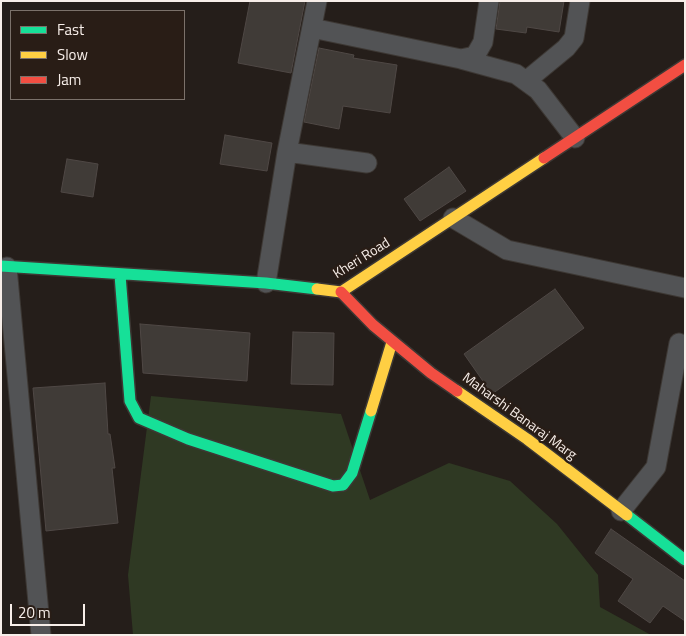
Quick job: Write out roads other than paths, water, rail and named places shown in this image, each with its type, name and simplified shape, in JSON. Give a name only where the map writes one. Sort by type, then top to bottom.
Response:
[{"type":"street","points":[[266,283],[287,152],[317,1]]},
{"type":"street","points":[[461,59],[475,56],[483,42],[489,1]]},
{"type":"street","points":[[526,81],[566,48],[574,38],[580,1]]},
{"type":"street","points":[[312,28],[461,59],[516,74],[538,90],[575,138]]},
{"type":"street","name":"Kheri Road","points":[[4,266],[266,283],[341,292],[685,65]]},
{"type":"street","points":[[287,152],[367,164]]},
{"type":"street","points":[[453,218],[507,250],[685,288]]},
{"type":"street","points":[[4,266],[41,635]]},
{"type":"street","points":[[120,275],[130,401],[139,418],[188,438],[298,476],[333,486],[343,485],[352,472],[392,342]]},
{"type":"street","name":"Maharshi Banaraj Marg","points":[[341,292],[392,342],[431,373],[527,438],[685,560]]},
{"type":"street","points":[[621,511],[656,468],[679,343]]}]
